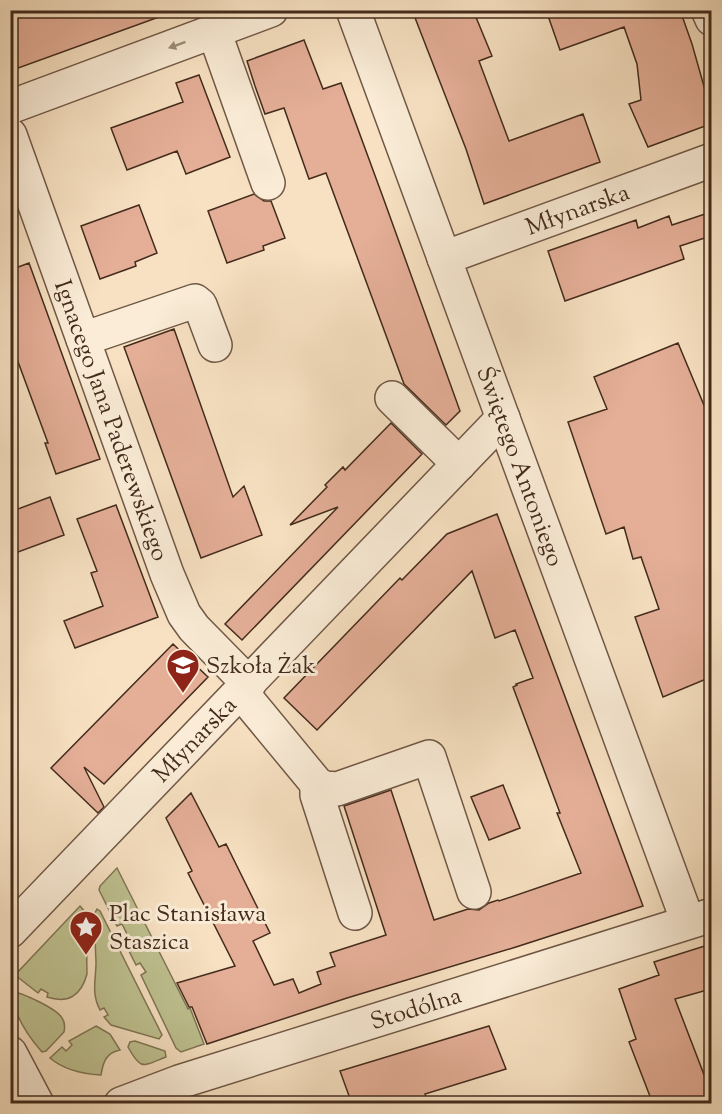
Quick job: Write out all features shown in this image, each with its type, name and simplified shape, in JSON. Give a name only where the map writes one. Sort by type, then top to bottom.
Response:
[{"type":"street","points":[[10,107],[271,10]]},
{"type":"street","name":"Świętego Antoniego","points":[[353,10],[502,418],[700,919]]},
{"type":"street","points":[[708,10],[711,19]]},
{"type":"street","points":[[214,32],[268,183]]},
{"type":"street","name":"Ignacego Jana Paderewskiego","points":[[10,135],[167,574],[184,614],[245,688],[317,784]]},
{"type":"street","name":"Młynarska","points":[[444,258],[711,160]]},
{"type":"street","points":[[83,339],[195,301],[200,305],[215,345]]},
{"type":"street","points":[[392,398],[459,464]]},
{"type":"street","name":"Młynarska","points":[[10,930],[502,418]]},
{"type":"street","points":[[355,913],[317,795],[317,784],[325,788],[337,789],[429,757],[474,892]]},
{"type":"street","name":"Stodólna","points":[[121,1104],[179,1082],[700,919]]},
{"type":"street","points":[[10,1053],[37,1104]]},
{"type":"green space","points":[[117,868],[188,1009],[190,1008],[204,1044],[181,1052],[176,1048],[141,975],[146,972],[140,963],[136,965],[122,937],[127,934],[122,924],[117,926],[99,890]]},
{"type":"green space","points":[[80,906],[86,913],[87,974],[81,988],[73,996],[67,999],[47,997],[48,993],[41,989],[38,993],[15,975]]},
{"type":"green space","points":[[97,909],[162,1035],[159,1039],[111,1025],[104,1017],[108,1015],[104,1008],[100,1010],[97,1004],[95,913]]},
{"type":"green space","points":[[11,992],[38,1001],[59,1014],[63,1020],[64,1032],[46,1051],[42,1052],[26,1031],[18,1016]]},
{"type":"green space","points":[[96,1026],[110,1034],[120,1050],[111,1053],[106,1059],[101,1075],[74,1071],[50,1058],[62,1047],[66,1051],[72,1045],[69,1041]]},
{"type":"green space","points":[[135,1041],[165,1051],[166,1057],[147,1064],[140,1063],[128,1047],[130,1042]]},
{"type":"building","points":[[27,10],[169,10],[170,13],[10,71],[10,17]]},
{"type":"building","points":[[412,10],[473,10],[492,56],[479,61],[509,141],[583,114],[600,162],[484,204],[466,149]]},
{"type":"building","points":[[546,10],[680,10],[711,111],[708,125],[648,147],[629,104],[641,100],[637,64],[624,27],[560,50]]},
{"type":"building","points":[[304,40],[323,89],[341,83],[460,411],[446,425],[404,384],[326,173],[309,179],[284,108],[265,114],[247,61]]},
{"type":"building","points":[[199,75],[230,157],[186,174],[177,151],[127,170],[111,128],[183,102],[176,83]]},
{"type":"building","points":[[254,194],[264,201],[271,201],[285,238],[263,246],[264,250],[227,263],[208,211]]},
{"type":"building","points":[[139,205],[157,253],[135,262],[136,266],[100,279],[81,226]]},
{"type":"building","points":[[711,212],[711,236],[680,246],[684,259],[565,301],[548,251],[636,220],[638,228],[669,216],[672,225]]},
{"type":"building","points":[[29,263],[100,459],[56,474],[45,443],[48,443],[10,340],[10,270]]},
{"type":"building","points":[[174,329],[233,497],[244,486],[262,535],[201,558],[124,347]]},
{"type":"building","points":[[678,343],[711,422],[711,677],[663,697],[635,617],[659,609],[641,557],[633,559],[624,527],[606,534],[568,422],[607,409],[594,377]]},
{"type":"building","points":[[391,423],[422,454],[242,640],[225,624],[338,507],[290,525],[327,487],[325,485],[343,467],[345,470]]},
{"type":"building","points":[[50,497],[64,535],[10,555],[10,512]]},
{"type":"building","points":[[116,505],[158,617],[75,648],[64,621],[103,606],[91,573],[97,571],[77,519]]},
{"type":"building","points":[[497,514],[643,906],[207,1044],[192,1007],[189,1007],[177,983],[235,966],[188,873],[192,871],[166,818],[191,793],[219,847],[226,844],[270,933],[253,941],[274,985],[293,979],[299,993],[321,984],[317,972],[335,966],[330,953],[386,935],[344,806],[391,790],[434,920],[468,909],[479,910],[489,903],[581,873],[557,813],[560,813],[513,687],[533,678],[515,630],[495,638],[472,571],[317,730],[284,698],[400,578],[402,580],[447,534]]},
{"type":"building","points":[[173,644],[208,677],[104,784],[84,767],[104,807],[98,813],[51,768]]},
{"type":"building","points":[[503,785],[520,828],[489,840],[471,797]]},
{"type":"building","points":[[711,944],[711,989],[675,999],[711,1093],[711,1104],[653,1104],[629,1042],[636,1039],[619,989],[659,975],[654,962]]},
{"type":"building","points":[[489,1026],[506,1069],[425,1094],[427,1099],[415,1104],[352,1104],[340,1071]]},
{"type":"place","name":"Szkoła Żak","points":[[183,694]]},
{"type":"place","name":"Plac Stanisława Staszica","points":[[86,956]]}]
